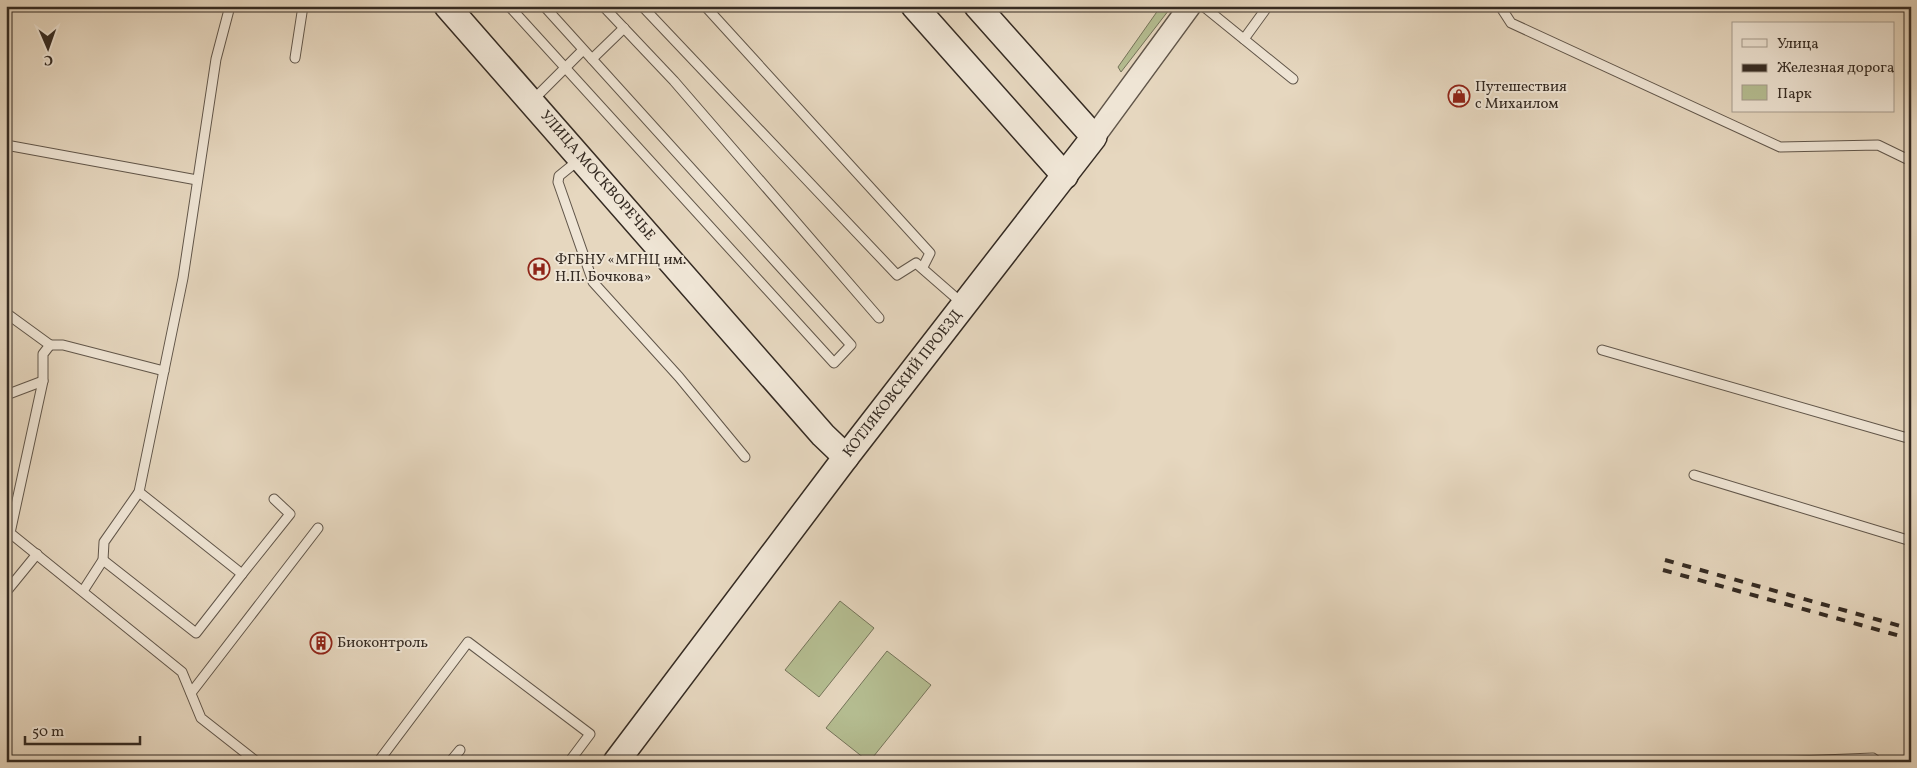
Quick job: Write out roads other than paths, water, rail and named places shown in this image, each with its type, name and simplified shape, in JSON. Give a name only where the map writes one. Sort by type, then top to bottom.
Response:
[{"type":"main road","name":"УЛИЦА МОСКВОРЕЧЬЕ","points":[[447,6],[823,434],[846,457]]},
{"type":"main road","points":[[914,6],[1065,176]]},
{"type":"main road","points":[[977,6],[1094,137]]},
{"type":"main road","name":"КОТЛЯКОВСКИЙ ПРОЕЗД","points":[[616,762],[846,457],[1094,137]]},
{"type":"street","name":"КОТЛЯКОВСКИЙ ПРОЕЗД","points":[[1094,137],[1190,6]]},
{"type":"lane","points":[[82,591],[103,560],[104,542],[139,492],[182,278],[216,59],[230,6]]},
{"type":"lane","points":[[295,58],[303,6]]},
{"type":"lane","points":[[510,6],[834,363],[851,345],[544,6]]},
{"type":"lane","points":[[603,6],[674,81],[879,318]]},
{"type":"lane","points":[[642,6],[897,275],[916,263],[923,267],[965,305]]},
{"type":"lane","points":[[705,6],[930,253],[923,267]]},
{"type":"lane","points":[[1203,6],[1293,79]]},
{"type":"lane","points":[[1244,39],[1268,6]]},
{"type":"lane","points":[[1500,6],[1511,23],[1780,147],[1878,146],[1911,161]]},
{"type":"lane","points":[[592,59],[624,28]]},
{"type":"lane","points":[[532,102],[583,50]]},
{"type":"lane","points":[[6,145],[197,180]]},
{"type":"lane","points":[[580,159],[559,176],[558,182],[593,282],[678,377],[745,457]]},
{"type":"lane","points":[[6,313],[11,321],[50,345],[62,345],[164,371]]},
{"type":"lane","points":[[50,345],[43,354],[43,381],[10,533],[182,672],[201,718],[257,762]]},
{"type":"lane","points":[[1602,350],[1911,439]]},
{"type":"lane","points":[[6,394],[43,381]]},
{"type":"lane","points":[[1694,475],[1911,541]]},
{"type":"lane","points":[[139,492],[242,574]]},
{"type":"lane","points":[[103,560],[196,633],[290,514],[274,499]]},
{"type":"lane","points":[[191,694],[318,528]]},
{"type":"lane","points":[[6,592],[37,554]]},
{"type":"lane","points":[[378,762],[468,642],[590,734],[569,762]]},
{"type":"lane","points":[[450,762],[460,750]]},
{"type":"lane","points":[[1772,762],[1873,758],[1878,762]]},
{"type":"railway","points":[[1665,560],[1911,629]]},
{"type":"railway","points":[[1663,570],[1911,639]]},
{"type":"place","name":"Путешествия с Михаилом","points":[[1459,96]]},
{"type":"place","name":"ФГБНУ «МГНЦ им. Н.П. Бочкова»","points":[[539,269]]},
{"type":"place","name":"Биоконтроль","points":[[321,643]]}]
